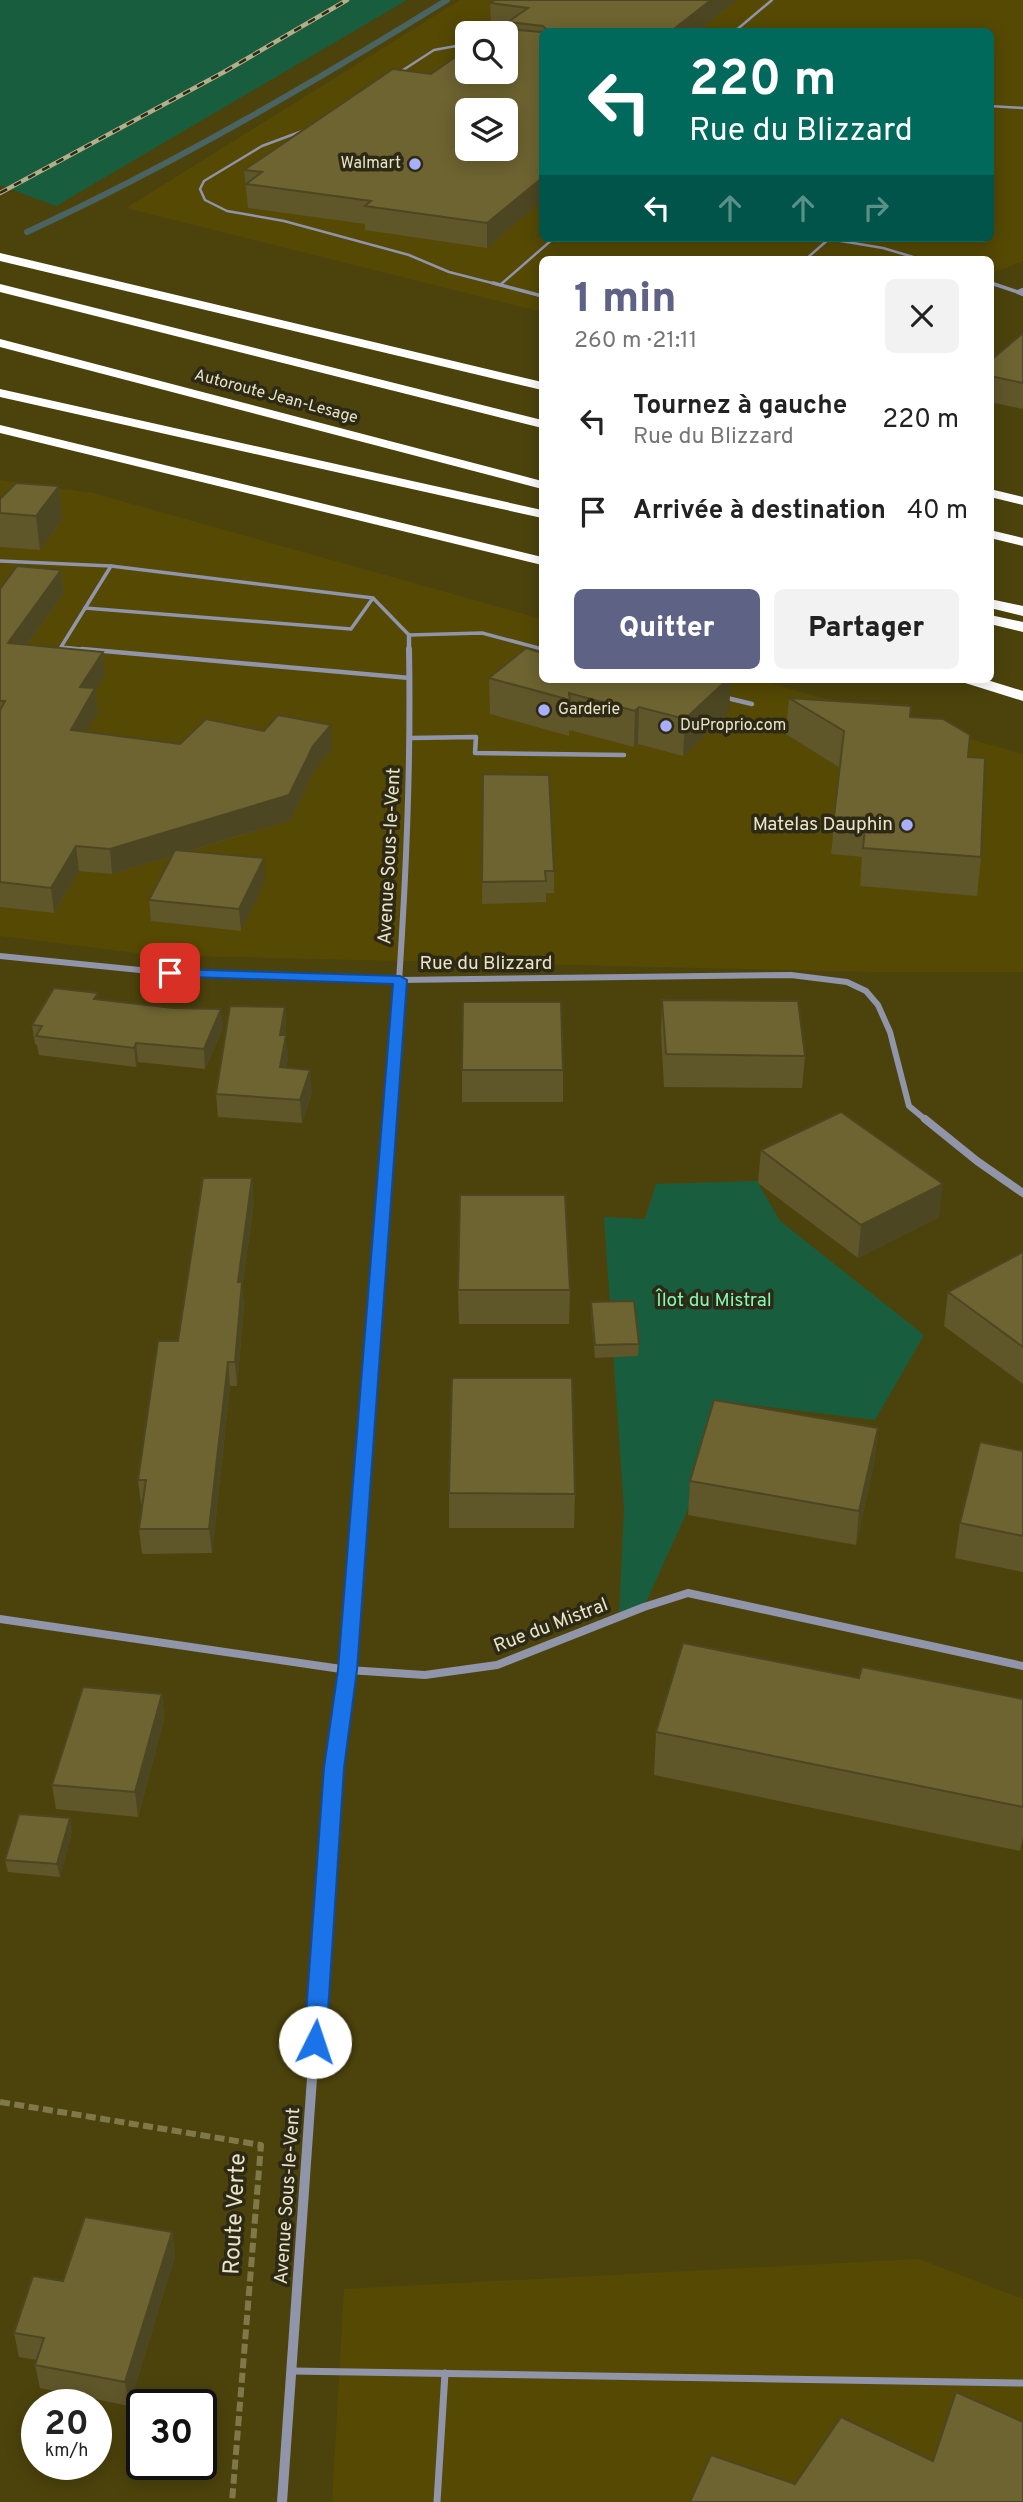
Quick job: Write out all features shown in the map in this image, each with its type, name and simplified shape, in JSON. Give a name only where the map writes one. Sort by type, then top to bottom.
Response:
[{"type":"highway","points":[[0,254],[539,385]]},
{"type":"highway","name":"Autoroute Jean-Lesage","points":[[0,288],[539,423]]},
{"type":"highway","name":"Autoroute Jean-Lesage","points":[[0,343],[539,484]]},
{"type":"highway","points":[[0,393],[539,513]]},
{"type":"highway","points":[[0,429],[539,560]]},
{"type":"highway","points":[[0,435],[136,462]]},
{"type":"highway","points":[[994,494],[1023,501]]},
{"type":"highway","points":[[994,535],[1023,541]]},
{"type":"highway","points":[[994,604],[1023,611]]},
{"type":"highway","points":[[994,620],[1023,627]]},
{"type":"highway","points":[[994,676],[1023,684]]},
{"type":"highway","points":[[981,683],[1023,696]]},
{"type":"street","name":"Avenue Sous-le-Vent","points":[[282,2502],[334,1768],[348,1670],[400,980],[411,738],[409,635]]},
{"type":"street","name":"Rue du Blizzard","points":[[0,956],[170,973],[400,980],[791,975],[847,982],[866,991],[878,1005],[890,1032],[909,1106],[977,1161],[1023,1192]]},
{"type":"street","name":"Rue du Mistral","points":[[0,1619],[348,1670],[425,1675],[497,1665],[632,1611],[688,1593],[1023,1666]]},
{"type":"lane","points":[[739,28],[772,0]]},
{"type":"lane","points":[[391,79],[434,50],[455,46]]},
{"type":"lane","points":[[994,106],[1023,108]]},
{"type":"lane","points":[[313,127],[262,146],[204,181],[200,189],[205,200],[227,211],[284,221],[410,255],[449,272],[539,295]]},
{"type":"lane","points":[[500,285],[549,242]]},
{"type":"lane","points":[[810,256],[826,242]]},
{"type":"lane","points":[[848,242],[910,256]]},
{"type":"lane","points":[[994,284],[1021,292]]},
{"type":"lane","points":[[0,561],[111,566],[373,598],[409,635],[482,634],[539,648]]},
{"type":"lane","points":[[111,566],[61,648],[410,678]]},
{"type":"lane","points":[[85,608],[351,629],[373,598]]},
{"type":"lane","points":[[716,695],[752,704]]},
{"type":"lane","points":[[411,738],[477,737],[475,753],[624,755]]},
{"type":"lane","points":[[292,2371],[1023,2383]]},
{"type":"lane","points":[[437,2502],[445,2373]]},
{"type":"path","name":"Route Verte","points":[[0,2102],[261,2145],[232,2502]]},
{"type":"shaded area","points":[[460,0],[1023,0],[1023,261],[994,273],[994,256],[539,256],[539,311],[126,208]]},
{"type":"shaded area","points":[[0,480],[93,493],[539,618],[539,683],[769,683],[1023,754],[1023,972],[871,972],[151,955],[0,936]]},
{"type":"shaded area","points":[[919,2259],[1023,2299],[1023,2502],[332,2502],[344,2289]]},
{"type":"green space","points":[[0,0],[407,0],[56,206],[0,185]]},
{"type":"green space","name":"Îlot du Mistral","points":[[757,1181],[780,1221],[924,1335],[875,1420],[736,1403],[644,1607],[619,1616],[624,1510],[604,1217],[645,1219],[656,1184]]},
{"type":"building","points":[[495,0],[711,0],[675,28],[545,28],[509,21],[528,8],[490,3]]},
{"type":"building","name":"Walmart","points":[[518,30],[539,32],[539,180],[487,223],[365,206],[371,201],[246,184],[262,172],[244,170],[393,69],[431,74],[455,57],[455,84],[518,84]]},
{"type":"building","points":[[1023,333],[1023,383],[994,377],[994,358]]},
{"type":"building","points":[[16,483],[59,486],[36,516],[0,513],[0,499]]},
{"type":"building","points":[[17,566],[61,570],[8,643],[103,652],[80,687],[95,688],[71,730],[180,744],[206,719],[264,731],[278,715],[331,725],[313,746],[289,795],[110,849],[76,846],[51,888],[0,882],[0,710],[5,701],[0,701],[0,589]]},
{"type":"building","points":[[526,648],[539,652],[539,683],[724,683],[685,719],[639,707],[635,711],[569,693],[570,700],[489,678]]},
{"type":"building","name":"Matelas Dauphin","points":[[789,698],[911,706],[910,717],[943,719],[970,735],[968,757],[985,758],[981,857],[863,848],[866,819],[834,817],[844,731]]},
{"type":"building","points":[[483,774],[549,775],[554,871],[545,871],[546,881],[482,882]]},
{"type":"building","points":[[175,850],[264,858],[239,909],[149,900]]},
{"type":"building","points":[[54,988],[98,993],[94,999],[173,1008],[221,1009],[204,1049],[136,1043],[134,1048],[36,1036],[42,1026],[32,1025]]},
{"type":"building","points":[[662,1000],[798,1001],[805,1056],[666,1054]]},
{"type":"building","points":[[463,1002],[561,1002],[563,1070],[462,1070]]},
{"type":"building","points":[[230,1006],[285,1007],[280,1035],[286,1035],[280,1067],[310,1070],[300,1100],[216,1094]]},
{"type":"building","points":[[841,1112],[943,1184],[861,1225],[761,1150]]},
{"type":"building","points":[[203,1178],[252,1178],[238,1282],[242,1282],[235,1362],[228,1362],[209,1529],[139,1529],[146,1480],[138,1480],[158,1341],[178,1341]]},
{"type":"building","points":[[460,1195],[565,1195],[570,1290],[458,1290]]},
{"type":"building","points":[[1023,1252],[1023,1347],[948,1292]]},
{"type":"building","points":[[634,1301],[639,1344],[595,1345],[591,1302]]},
{"type":"building","points":[[452,1378],[572,1378],[575,1494],[449,1493]]},
{"type":"building","points":[[714,1400],[878,1428],[859,1511],[690,1481]]},
{"type":"building","points":[[980,1442],[1023,1451],[1023,1536],[960,1523]]},
{"type":"building","points":[[683,1643],[859,1678],[862,1667],[1023,1699],[1023,1807],[656,1732]]},
{"type":"building","points":[[83,1687],[162,1694],[135,1792],[52,1785]]},
{"type":"building","points":[[19,1814],[70,1818],[57,1864],[5,1860]]},
{"type":"building","points":[[85,2217],[172,2232],[125,2382],[35,2365],[44,2338],[14,2333],[33,2276],[63,2281]]},
{"type":"building","points":[[956,2392],[1023,2422],[1023,2502],[690,2502],[711,2455],[795,2484],[841,2417],[933,2461]]},
{"type":"waterway","points":[[27,232],[135,179],[240,122],[447,0]]},
{"type":"railway","points":[[0,193],[224,72],[347,0]]},
{"type":"place","name":"Walmart","points":[[415,164]]},
{"type":"place","name":"Garderie","points":[[544,710]]},
{"type":"place","name":"DuProprio.com","points":[[666,726]]},
{"type":"place","name":"Matelas Dauphin","points":[[907,825]]},
{"type":"route","points":[[170,973],[400,980],[348,1670],[334,1768],[315,2042]]}]
